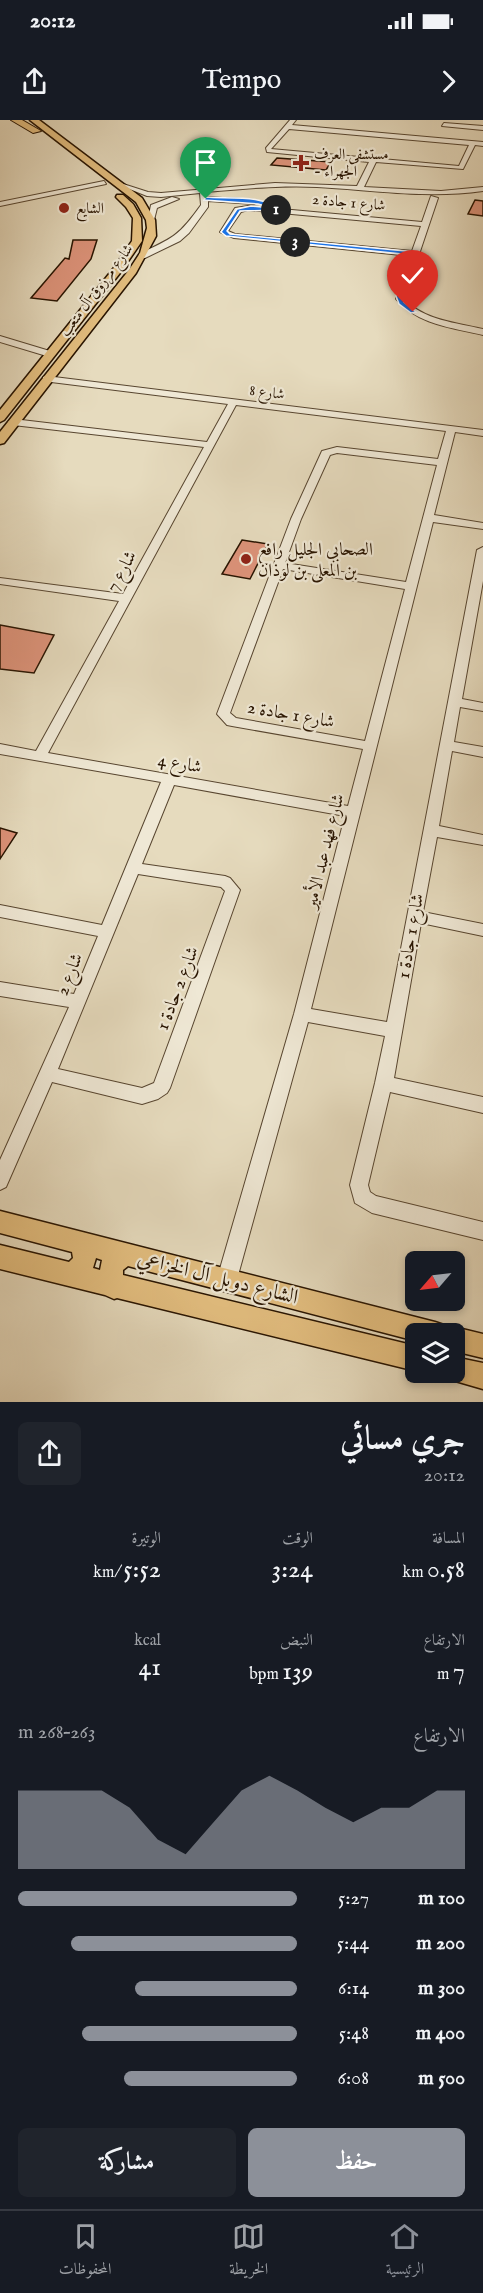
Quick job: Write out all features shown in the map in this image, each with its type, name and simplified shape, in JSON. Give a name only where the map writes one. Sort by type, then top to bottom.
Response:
[{"type":"highway","points":[[15,120],[38,124]]},
{"type":"main road","name":"شارع مرزوق آل متعب","points":[[0,440],[121,286],[150,242],[152,231],[151,218],[139,200],[38,124],[22,120]]},
{"type":"main road","name":"شارع مرزوق آل متعب","points":[[0,418],[117,272],[137,242],[138,232],[134,212],[38,124]]},
{"type":"main road","name":"الشارع دوبل آل الخزاعي","points":[[0,1221],[405,1326]]},
{"type":"main road","points":[[68,1275],[79,1271],[85,1264],[86,1256],[81,1242]]},
{"type":"main road","points":[[114,1287],[111,1278],[112,1265],[124,1253]]},
{"type":"main road","name":"الشارع دوبل آل الخزاعي","points":[[0,1257],[114,1287],[405,1356]]},
{"type":"main road","points":[[465,1342],[483,1346]]},
{"type":"main road","points":[[465,1372],[483,1376]]},
{"type":"street","points":[[293,120],[268,149],[269,151],[461,168],[473,143]]},
{"type":"street","points":[[437,140],[445,122],[483,128]]},
{"type":"street","points":[[288,127],[483,144]]},
{"type":"street","points":[[360,188],[374,161]]},
{"type":"street","points":[[0,204],[104,183]]},
{"type":"street","points":[[119,183],[147,194],[186,194],[259,184],[360,188],[419,194],[483,189]]},
{"type":"street","points":[[204,197],[288,188],[434,198],[483,194]]},
{"type":"street","points":[[151,218],[152,210],[159,204],[186,194],[258,202],[272,205],[278,210]]},
{"type":"street","points":[[142,256],[167,245],[186,231],[205,205],[204,197]]},
{"type":"street","points":[[434,198],[399,296],[401,302],[420,315],[483,332]]},
{"type":"street","name":"شارع 1 جادة 2","points":[[414,254],[234,236],[224,232],[240,209],[278,210],[424,224]]},
{"type":"street","points":[[0,339],[50,354]]},
{"type":"street","name":"شارع 8","points":[[46,379],[483,433]]},
{"type":"street","name":"شارع 7","points":[[40,756],[233,403]]},
{"type":"street","points":[[13,422],[210,445]]},
{"type":"street","name":"شارع فهد عبد الأمير","points":[[227,1279],[302,1014],[451,429]]},
{"type":"street","name":"شارع 1 جادة 2","points":[[370,746],[232,722],[224,716],[278,565],[326,453],[337,450],[443,463]]},
{"type":"street","points":[[430,518],[483,526]]},
{"type":"street","name":"شارع 1 جادة 1","points":[[483,550],[476,633],[454,702],[384,1083],[359,1185],[362,1197],[372,1204],[483,1231]]},
{"type":"street","points":[[278,565],[410,585]]},
{"type":"street","points":[[0,581],[126,598]]},
{"type":"street","points":[[454,702],[483,707]]},
{"type":"street","points":[[447,745],[483,752]]},
{"type":"street","name":"شارع 4","points":[[0,749],[354,812]]},
{"type":"street","name":"شارع 2","points":[[0,1181],[79,1002],[170,779]]},
{"type":"street","points":[[430,830],[483,840]]},
{"type":"street","name":"شارع 2 جادة 1","points":[[48,1074],[142,1096],[152,1094],[161,1088],[233,890],[225,882],[134,868]]},
{"type":"street","points":[[0,911],[107,932]]},
{"type":"street","points":[[414,916],[483,930]]},
{"type":"street","points":[[0,989],[79,1002]]},
{"type":"street","points":[[302,1014],[393,1030]]},
{"type":"street","points":[[384,1083],[483,1105]]},
{"type":"building","name":"مستشفى العرف - الجهراء","points":[[277,158],[331,162],[326,170],[271,165]]},
{"type":"building","points":[[475,200],[483,201],[483,216],[468,214]]},
{"type":"building","points":[[73,240],[97,240],[91,259],[57,301],[31,298],[65,258],[69,259]]},
{"type":"building","name":"الصحابي الجليل رافع بن المعلى بن لوذان","points":[[242,540],[268,544],[250,579],[222,574]]},
{"type":"building","points":[[0,625],[54,635],[34,673],[0,669]]},
{"type":"building","points":[[0,828],[17,833],[0,859]]},
{"type":"place","name":"مستشفى العرف - الجهراء","points":[[301,163]]},
{"type":"place","name":"الشايع","points":[[64,208]]},
{"type":"place","name":"الصحابي الجليل رافع بن المعلى بن لوذان","points":[[246,559]]},
{"type":"route","points":[[206,199],[258,202],[272,205],[278,210],[251,208],[238,210],[224,232],[228,235],[414,254],[399,296],[401,302],[413,312]]}]
